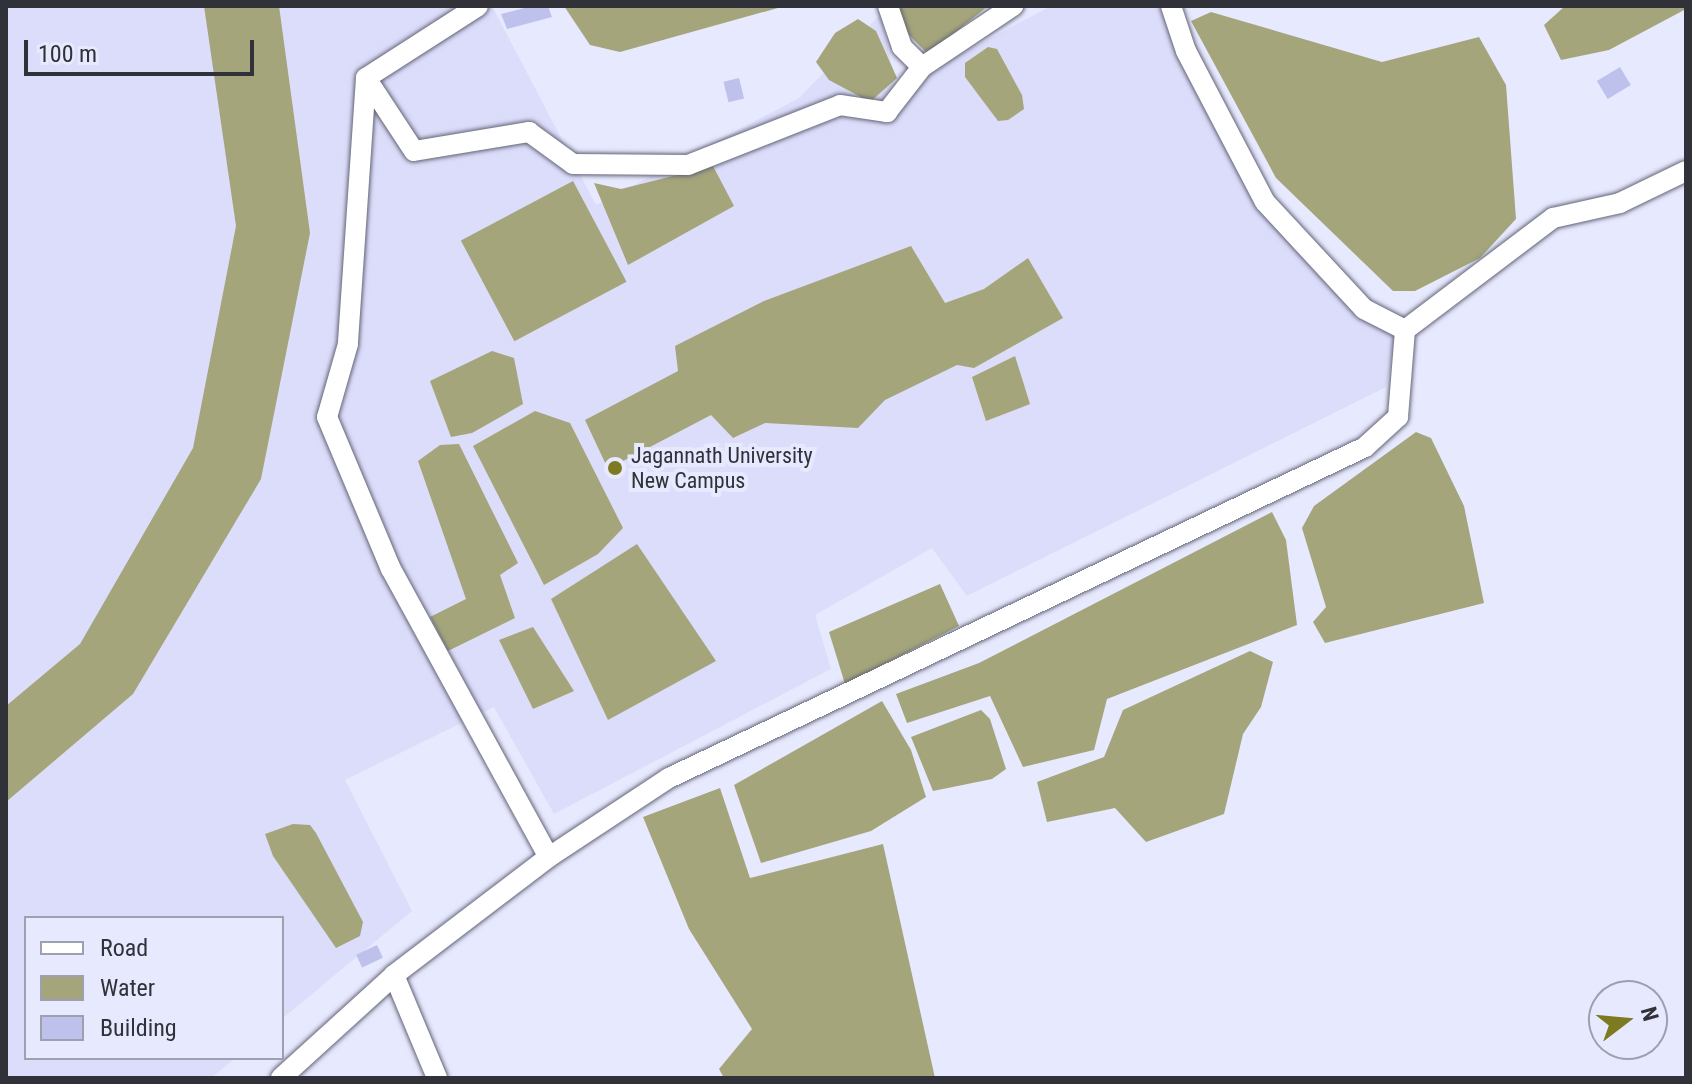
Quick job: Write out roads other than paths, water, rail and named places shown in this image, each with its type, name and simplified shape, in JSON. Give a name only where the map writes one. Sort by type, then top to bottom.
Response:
[{"type":"street","points":[[366,78],[478,6]]},
{"type":"street","points":[[888,6],[902,47],[922,67]]},
{"type":"street","points":[[366,78],[414,151],[529,132],[573,164],[688,165],[840,105],[887,112],[922,67],[1013,6]]},
{"type":"street","points":[[1171,6],[1186,51],[1265,202],[1364,309],[1405,330]]},
{"type":"street","points":[[366,78],[348,344],[327,417],[391,569],[549,857]]},
{"type":"street","points":[[289,1076],[394,975],[549,857],[669,778],[1365,447],[1398,417],[1405,330],[1553,218],[1620,203],[1683,174]]},
{"type":"street","points":[[394,975],[437,1078]]},
{"type":"water","points":[[204,6],[279,6],[310,233],[261,479],[133,694],[6,802],[6,706],[80,644],[193,448],[236,226]]},
{"type":"water","points":[[564,6],[785,6],[620,52],[590,45]]},
{"type":"water","points":[[897,6],[988,6],[928,54],[906,32]]},
{"type":"water","points":[[1565,6],[1686,6],[1686,9],[1609,50],[1561,60],[1544,25]]},
{"type":"water","points":[[1211,12],[1382,62],[1479,37],[1506,85],[1516,219],[1480,258],[1415,291],[1393,291],[1276,178],[1191,21]]},
{"type":"water","points":[[858,19],[876,31],[897,78],[870,102],[829,80],[816,62],[835,33]]},
{"type":"water","points":[[988,47],[997,49],[1022,95],[1024,109],[1008,120],[998,121],[965,77],[965,63]]},
{"type":"water","points":[[713,166],[734,206],[628,265],[594,183],[621,189]]},
{"type":"water","points":[[573,181],[627,282],[514,341],[461,241]]},
{"type":"water","points":[[911,246],[945,303],[984,289],[1028,258],[1063,318],[974,368],[957,365],[885,400],[858,428],[765,423],[733,438],[711,415],[608,469],[585,420],[678,371],[675,346],[764,301]]},
{"type":"water","points":[[492,351],[514,358],[523,404],[472,433],[451,437],[430,381]]},
{"type":"water","points":[[1015,356],[1030,404],[986,421],[972,377]]},
{"type":"water","points":[[535,411],[570,423],[623,528],[598,554],[544,585],[473,446]]},
{"type":"water","points":[[1416,432],[1431,438],[1464,506],[1484,603],[1325,643],[1313,622],[1326,607],[1302,528],[1314,506]]},
{"type":"water","points":[[459,444],[518,563],[500,575],[515,618],[448,651],[430,617],[466,599],[418,461],[440,445]]},
{"type":"water","points":[[1272,512],[1286,540],[1297,625],[1107,699],[1094,750],[1023,767],[990,696],[907,723],[896,694],[979,663]]},
{"type":"water","points":[[637,544],[716,661],[608,720],[551,599]]},
{"type":"water","points":[[940,584],[959,626],[845,684],[829,632]]},
{"type":"water","points":[[533,627],[574,691],[533,709],[499,640]]},
{"type":"water","points":[[1250,651],[1273,662],[1261,707],[1243,734],[1224,814],[1146,842],[1115,808],[1047,822],[1037,782],[1104,757],[1123,710]]},
{"type":"water","points":[[882,701],[911,750],[926,797],[871,831],[761,863],[734,785]]},
{"type":"water","points":[[981,710],[990,719],[1006,769],[992,779],[933,791],[911,737]]},
{"type":"water","points":[[720,788],[750,878],[883,844],[935,1078],[724,1078],[719,1069],[752,1029],[689,929],[643,817]]},
{"type":"water","points":[[293,824],[310,825],[316,833],[363,922],[360,936],[336,948],[273,856],[265,834]]},
{"type":"place","name":"Jagannath University New Campus","points":[[615,468]]}]
